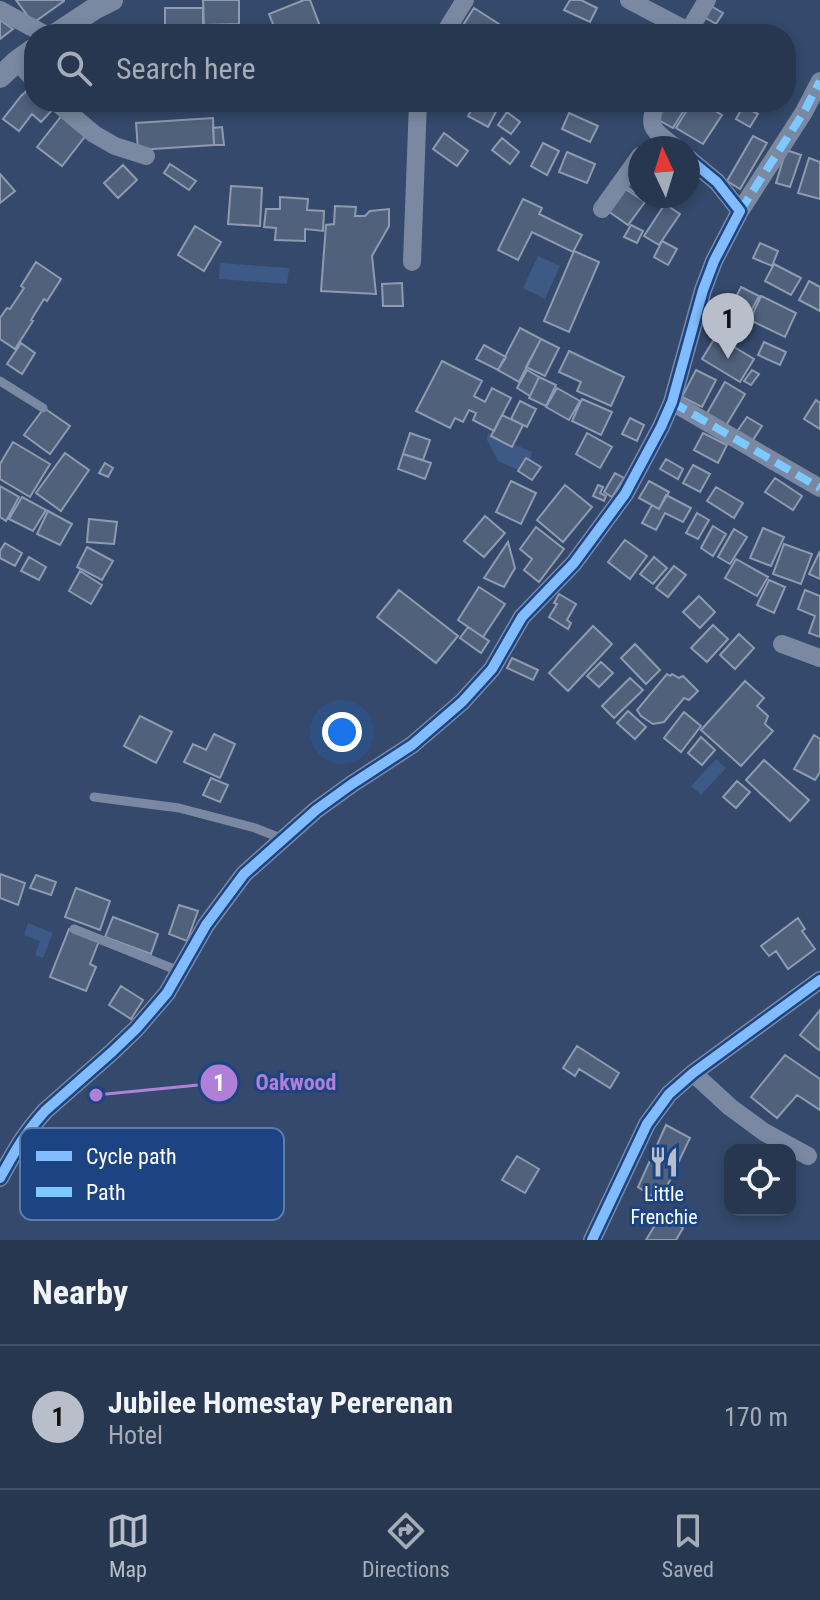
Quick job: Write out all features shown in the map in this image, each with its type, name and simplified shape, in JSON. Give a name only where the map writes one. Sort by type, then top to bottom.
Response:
[{"type":"street","points":[[71,24],[112,0]]},
{"type":"street","points":[[450,24],[465,0]]},
{"type":"street","points":[[629,0],[673,24]]},
{"type":"street","points":[[693,24],[707,0]]},
{"type":"street","points":[[0,10],[26,24]]},
{"type":"street","points":[[0,77],[24,57]]},
{"type":"street","points":[[30,1128],[45,1111],[136,1029],[167,993],[206,925],[244,874],[316,810],[412,745],[478,687],[522,617],[574,563],[625,494],[661,427],[672,402],[714,261],[740,211],[804,112],[820,81]]},
{"type":"street","points":[[68,112],[94,134],[115,146],[146,156]]},
{"type":"street","points":[[412,262],[418,112]]},
{"type":"street","points":[[651,136],[652,112]]},
{"type":"street","points":[[700,168],[717,182],[740,211]]},
{"type":"street","points":[[602,209],[628,173]]},
{"type":"street","points":[[672,402],[820,488]]},
{"type":"street","points":[[782,644],[820,658]]},
{"type":"street","points":[[598,1238],[647,1124],[669,1094],[820,980]]},
{"type":"street","points":[[693,1073],[730,1107],[764,1132],[808,1156]]},
{"type":"street","points":[[0,1178],[20,1141]]},
{"type":"lane","points":[[0,381],[43,408]]},
{"type":"lane","points":[[94,797],[179,808],[255,828],[283,839]]},
{"type":"lane","points":[[74,929],[179,971]]},
{"type":"water","points":[[538,256],[560,266],[545,299],[523,288]]},
{"type":"water","points":[[220,263],[289,268],[287,284],[219,279]]},
{"type":"water","points":[[488,433],[511,446],[513,444],[532,452],[530,460],[526,458],[518,470],[498,461],[487,440]]},
{"type":"water","points":[[716,759],[726,768],[701,795],[691,786]]},
{"type":"water","points":[[28,923],[53,933],[43,958],[35,955],[40,941],[24,935]]},
{"type":"building","points":[[16,0],[64,0],[64,1],[33,23]]},
{"type":"building","points":[[203,0],[239,0],[239,24],[204,24]]},
{"type":"building","points":[[310,0],[319,24],[273,24],[269,14]]},
{"type":"building","points":[[570,0],[581,0],[597,8],[590,22],[564,10]]},
{"type":"building","points":[[711,6],[723,13],[716,24],[704,17]]},
{"type":"building","points":[[165,8],[203,8],[203,24],[165,24]]},
{"type":"building","points":[[474,8],[499,24],[464,24]]},
{"type":"building","points":[[0,20],[13,29],[0,39]]},
{"type":"building","points":[[24,93],[24,112],[50,112],[41,122],[32,114],[19,131],[3,119]]},
{"type":"building","points":[[470,112],[496,112],[488,127],[468,116]]},
{"type":"building","points":[[507,112],[520,122],[511,134],[498,125]]},
{"type":"building","points":[[658,112],[683,112],[673,128],[655,118]]},
{"type":"building","points":[[686,112],[717,112],[722,115],[703,144],[700,136],[690,136],[676,128]]},
{"type":"building","points":[[740,112],[758,114],[750,127],[736,119]]},
{"type":"building","points":[[569,113],[598,126],[590,142],[562,129]]},
{"type":"building","points":[[63,114],[87,134],[62,166],[37,147]]},
{"type":"building","points":[[213,118],[214,145],[138,150],[136,123]]},
{"type":"building","points":[[222,127],[224,145],[214,145],[213,128]]},
{"type":"building","points":[[444,133],[468,151],[457,166],[433,149]]},
{"type":"building","points":[[753,136],[767,143],[740,189],[727,181]]},
{"type":"building","points":[[502,138],[519,152],[510,164],[492,150]]},
{"type":"building","points":[[543,143],[559,151],[547,175],[531,166]]},
{"type":"building","points":[[786,150],[801,155],[790,187],[776,183]]},
{"type":"building","points":[[567,152],[595,164],[587,183],[559,172]]},
{"type":"building","points":[[809,158],[820,162],[820,199],[798,193]]},
{"type":"building","points":[[170,164],[196,181],[189,190],[164,173]]},
{"type":"building","points":[[123,165],[137,180],[118,198],[104,183]]},
{"type":"building","points":[[0,174],[15,191],[0,203]]},
{"type":"building","points":[[231,186],[262,188],[260,226],[228,224]]},
{"type":"building","points":[[624,188],[628,191],[628,208],[641,208],[628,225],[608,211]]},
{"type":"building","points":[[280,197],[308,199],[307,210],[324,211],[323,231],[305,229],[305,241],[275,240],[276,228],[264,227],[266,209],[280,209]]},
{"type":"building","points":[[523,199],[542,208],[539,214],[582,235],[573,252],[532,232],[518,260],[498,250]]},
{"type":"building","points":[[335,206],[356,207],[355,216],[389,209],[389,226],[372,256],[376,294],[321,291],[326,225],[334,224]]},
{"type":"building","points":[[662,208],[671,208],[680,214],[659,245],[644,236]]},
{"type":"building","points":[[631,225],[643,231],[637,243],[624,237]]},
{"type":"building","points":[[195,226],[221,242],[204,271],[178,255]]},
{"type":"building","points":[[662,241],[677,249],[668,265],[654,257]]},
{"type":"building","points":[[760,243],[778,251],[772,266],[753,258]]},
{"type":"building","points":[[574,251],[599,262],[569,332],[544,321]]},
{"type":"building","points":[[36,262],[61,279],[47,301],[44,299],[15,349],[0,339],[0,318],[24,288],[21,286]]},
{"type":"building","points":[[774,264],[801,278],[791,295],[765,281]]},
{"type":"building","points":[[809,281],[820,287],[820,311],[799,300]]},
{"type":"building","points":[[402,283],[403,306],[383,306],[382,284]]},
{"type":"building","points":[[741,287],[759,296],[749,315],[731,307]]},
{"type":"building","points":[[761,296],[796,313],[785,337],[750,320]]},
{"type":"building","points":[[726,307],[747,316],[738,338],[716,328]]},
{"type":"building","points":[[520,328],[541,339],[519,382],[498,370]]},
{"type":"building","points":[[716,336],[754,359],[740,382],[702,359]]},
{"type":"building","points":[[541,339],[559,348],[545,376],[526,367]]},
{"type":"building","points":[[764,342],[786,352],[780,365],[758,355]]},
{"type":"building","points":[[21,343],[35,353],[22,374],[7,364]]},
{"type":"building","points":[[484,345],[506,357],[498,370],[476,359]]},
{"type":"building","points":[[569,351],[624,377],[611,406],[577,391],[581,382],[559,372]]},
{"type":"building","points":[[442,361],[482,381],[474,396],[485,402],[492,388],[511,398],[494,431],[473,420],[476,413],[469,410],[463,422],[455,418],[450,428],[416,411]]},
{"type":"building","points":[[527,370],[539,377],[530,396],[517,388]]},
{"type":"building","points":[[696,370],[716,380],[702,407],[682,397]]},
{"type":"building","points":[[752,370],[759,374],[751,385],[744,381]]},
{"type":"building","points":[[539,377],[556,385],[546,406],[529,398]]},
{"type":"building","points":[[725,382],[745,394],[725,427],[706,415]]},
{"type":"building","points":[[557,388],[580,401],[569,420],[546,407]]},
{"type":"building","points":[[582,399],[612,412],[601,435],[572,421]]},
{"type":"building","points":[[816,400],[820,403],[820,429],[804,419]]},
{"type":"building","points":[[520,401],[536,409],[527,427],[511,419]]},
{"type":"building","points":[[44,408],[70,426],[50,454],[24,435]]},
{"type":"building","points":[[502,415],[523,425],[512,447],[491,436]]},
{"type":"building","points":[[747,417],[762,426],[751,443],[736,433]]},
{"type":"building","points":[[630,418],[644,425],[637,441],[622,434]]},
{"type":"building","points":[[410,433],[430,440],[423,460],[403,454]]},
{"type":"building","points":[[587,433],[612,447],[600,468],[576,454]]},
{"type":"building","points":[[703,433],[727,445],[718,463],[694,450]]},
{"type":"building","points":[[13,442],[50,464],[30,497],[0,479],[0,464]]},
{"type":"building","points":[[65,453],[89,470],[61,511],[36,493]]},
{"type":"building","points":[[403,454],[431,463],[425,479],[398,469]]},
{"type":"building","points":[[526,458],[541,467],[532,480],[518,471]]},
{"type":"building","points":[[666,459],[683,469],[678,479],[660,469]]},
{"type":"building","points":[[105,463],[113,468],[108,477],[99,473]]},
{"type":"building","points":[[693,465],[710,474],[700,492],[683,483]]},
{"type":"building","points":[[615,473],[624,478],[612,497],[604,492]]},
{"type":"building","points":[[775,478],[802,496],[793,510],[765,492]]},
{"type":"building","points":[[511,481],[536,493],[521,524],[496,512]]},
{"type":"building","points":[[649,481],[669,492],[659,509],[639,498]]},
{"type":"building","points":[[565,485],[592,507],[563,542],[537,520]]},
{"type":"building","points":[[598,485],[603,487],[600,493],[606,496],[604,501],[593,496]]},
{"type":"building","points":[[0,486],[19,497],[6,521],[0,517]]},
{"type":"building","points":[[716,487],[743,503],[734,518],[707,501]]},
{"type":"building","points":[[666,495],[691,508],[683,522],[665,513],[656,530],[642,523],[652,505],[659,509]]},
{"type":"building","points":[[22,497],[46,510],[33,531],[9,519]]},
{"type":"building","points":[[48,511],[72,524],[60,545],[37,534]]},
{"type":"building","points":[[697,513],[709,520],[698,539],[686,533]]},
{"type":"building","points":[[485,516],[505,533],[484,557],[464,541]]},
{"type":"building","points":[[89,519],[117,522],[114,544],[87,542]]},
{"type":"building","points":[[713,526],[726,534],[713,556],[701,548]]},
{"type":"building","points":[[536,527],[564,549],[539,582],[524,570],[532,559],[520,549]]},
{"type":"building","points":[[763,528],[784,537],[771,566],[750,558]]},
{"type":"building","points":[[734,529],[747,537],[730,564],[718,557]]},
{"type":"building","points":[[625,540],[647,556],[630,579],[608,562]]},
{"type":"building","points":[[508,542],[515,568],[504,587],[484,578]]},
{"type":"building","points":[[5,543],[22,553],[15,566],[0,558]]},
{"type":"building","points":[[784,544],[812,554],[801,584],[773,574]]},
{"type":"building","points":[[87,547],[113,561],[102,580],[77,567]]},
{"type":"building","points":[[820,551],[820,579],[809,574]]},
{"type":"building","points":[[29,557],[46,567],[39,580],[21,571]]},
{"type":"building","points":[[654,557],[667,568],[653,584],[640,574]]},
{"type":"building","points":[[736,559],[768,577],[757,596],[725,578]]},
{"type":"building","points":[[674,566],[686,575],[668,597],[656,588]]},
{"type":"building","points":[[80,571],[102,585],[91,604],[69,591]]},
{"type":"building","points":[[769,580],[785,587],[774,613],[757,605]]},
{"type":"building","points":[[479,587],[505,604],[483,637],[458,620]]},
{"type":"building","points":[[399,590],[458,636],[436,663],[377,617]]},
{"type":"building","points":[[805,590],[820,596],[820,637],[809,633],[815,616],[798,609]]},
{"type":"building","points":[[559,594],[576,604],[567,620],[571,623],[568,629],[549,617]]},
{"type":"building","points":[[699,596],[715,612],[700,628],[683,612]]},
{"type":"building","points":[[713,625],[728,639],[707,662],[691,648]]},
{"type":"building","points":[[593,626],[612,644],[568,691],[549,673]]},
{"type":"building","points":[[468,627],[489,641],[481,653],[460,638]]},
{"type":"building","points":[[739,634],[754,648],[735,669],[720,655]]},
{"type":"building","points":[[635,644],[660,670],[646,684],[621,658]]},
{"type":"building","points":[[512,658],[538,670],[533,680],[507,668]]},
{"type":"building","points":[[601,662],[613,673],[599,687],[587,676]]},
{"type":"building","points":[[667,674],[679,678],[683,676],[698,691],[689,700],[684,698],[664,722],[653,724],[637,710]]},
{"type":"building","points":[[630,678],[643,690],[614,718],[602,706]]},
{"type":"building","points":[[745,681],[764,698],[757,706],[768,716],[765,724],[773,731],[741,766],[701,730]]},
{"type":"building","points":[[628,711],[646,727],[635,739],[617,723]]},
{"type":"building","points":[[684,712],[701,726],[681,752],[664,738]]},
{"type":"building","points":[[140,716],[172,732],[156,763],[124,746]]},
{"type":"building","points":[[214,734],[235,744],[220,778],[184,762],[193,744],[206,750]]},
{"type":"building","points":[[814,735],[820,739],[820,772],[815,780],[794,769]]},
{"type":"building","points":[[701,737],[715,750],[702,765],[688,753]]},
{"type":"building","points":[[764,760],[809,800],[790,821],[746,780]]},
{"type":"building","points":[[211,778],[228,785],[220,802],[203,795]]},
{"type":"building","points":[[737,781],[750,792],[736,808],[723,797]]},
{"type":"building","points":[[0,874],[25,883],[18,905],[0,898]]},
{"type":"building","points":[[36,875],[56,882],[51,895],[30,888]]},
{"type":"building","points":[[76,888],[110,901],[100,930],[65,917]]},
{"type":"building","points":[[179,905],[198,911],[187,941],[169,934]]},
{"type":"building","points":[[113,917],[158,934],[151,954],[105,937]]},
{"type":"building","points":[[798,918],[805,929],[802,931],[815,949],[788,969],[776,951],[769,956],[761,946]]},
{"type":"building","points":[[69,929],[99,941],[90,964],[96,967],[86,991],[50,977]]},
{"type":"building","points":[[121,986],[143,1000],[131,1019],[109,1005]]},
{"type":"building","points":[[820,1010],[820,1048],[819,1050],[800,1035]]},
{"type":"building","points":[[577,1046],[619,1073],[610,1088],[579,1069],[575,1076],[563,1068]]},
{"type":"building","points":[[785,1055],[820,1079],[820,1110],[797,1095],[777,1118],[751,1097]]},
{"type":"building","name":"Little Frenchie","points":[[666,1125],[690,1138],[660,1201],[638,1187]]},
{"type":"building","points":[[517,1156],[539,1169],[525,1193],[502,1180]]},
{"type":"building","points":[[661,1215],[683,1228],[676,1240],[646,1240]]},
{"type":"marked path","points":[[740,211],[804,112],[820,81]]},
{"type":"marked path","points":[[672,402],[820,488]]},
{"type":"cycle path","points":[[31,1128],[45,1111],[136,1029],[167,993],[206,925],[244,874],[316,810],[412,745],[462,702],[492,669],[522,617],[574,563],[625,494],[672,402],[703,290],[740,211],[717,182],[700,168]]},
{"type":"cycle path","points":[[592,1240],[647,1124],[669,1094],[820,980]]},
{"type":"cycle path","points":[[0,1178],[20,1143]]},
{"type":"place","name":"Jubilee Homestay Pererenan","points":[[728,359]]},
{"type":"place","name":"Oakwood","points":[[96,1095]]},
{"type":"place","name":"Little Frenchie","points":[[664,1162]]}]
